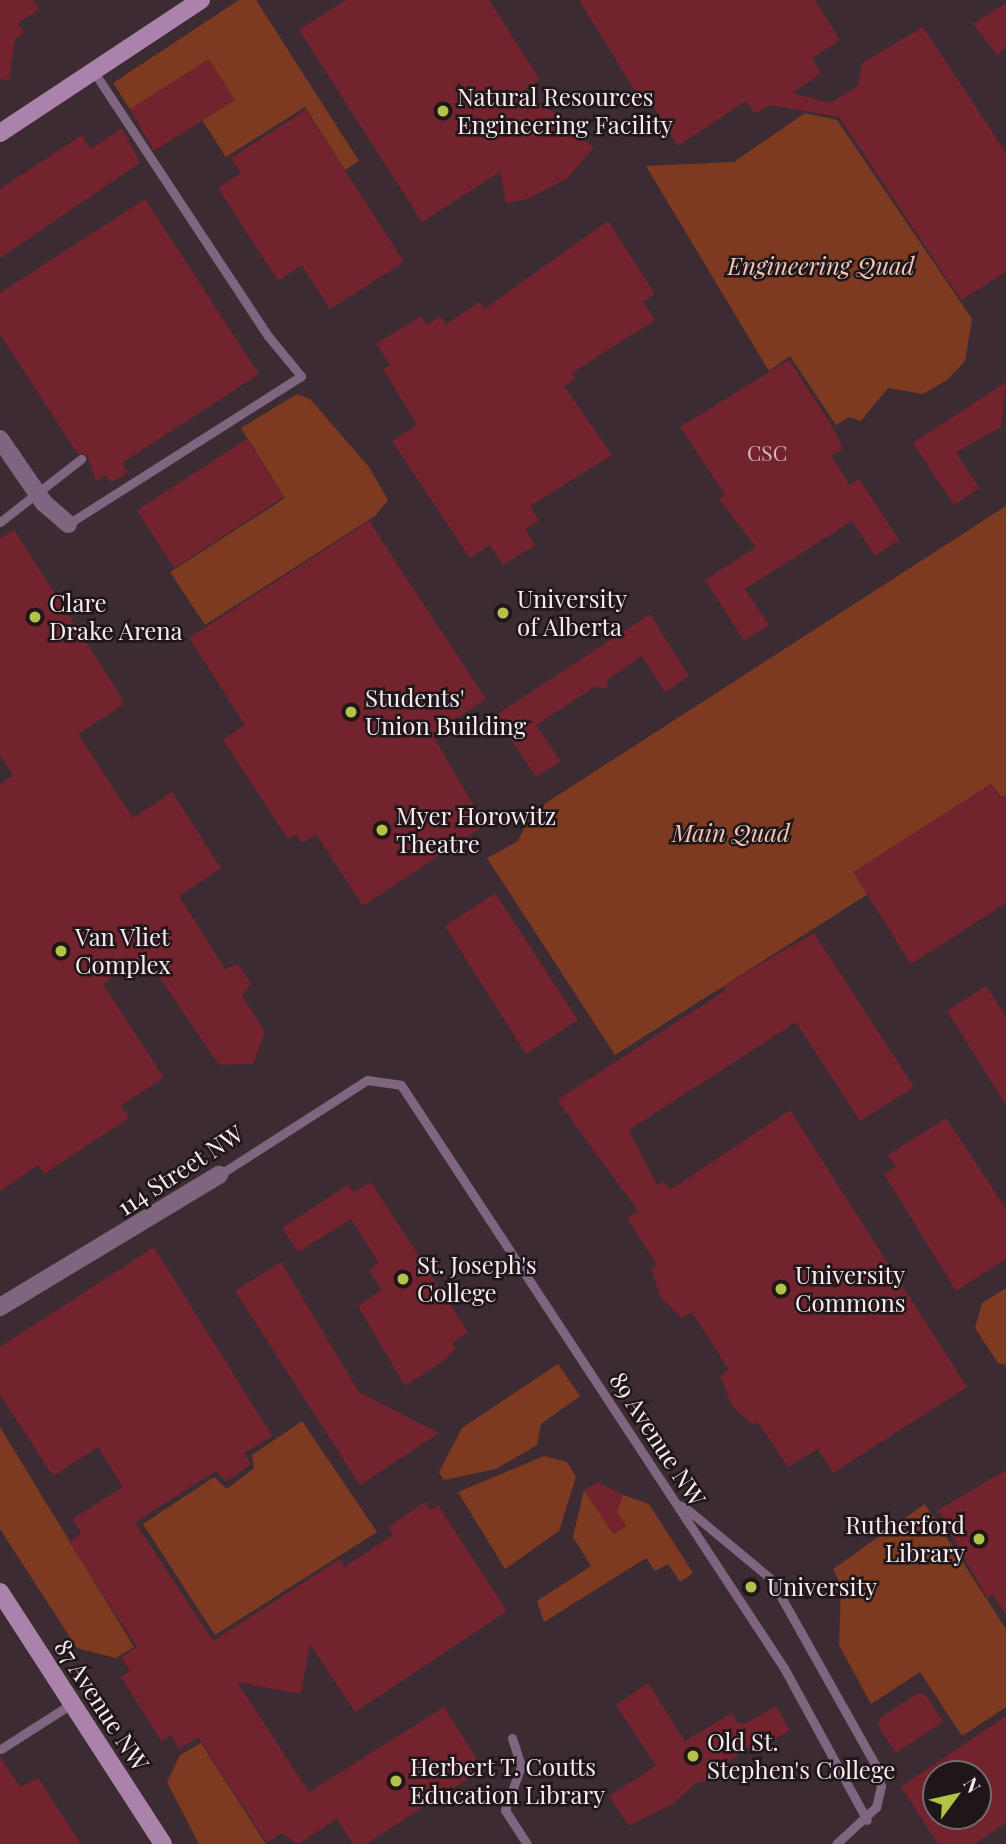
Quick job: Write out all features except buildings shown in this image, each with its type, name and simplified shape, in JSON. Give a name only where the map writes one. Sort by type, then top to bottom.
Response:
[{"type":"main road","points":[[0,132],[201,0]]},
{"type":"main road","name":"87 Avenue NW","points":[[0,1592],[163,1844]]},
{"type":"street","points":[[0,439],[36,492],[68,524]]},
{"type":"street","name":"114 Street NW","points":[[0,1307],[115,1241],[219,1175]]},
{"type":"lane","points":[[68,524],[301,376],[268,336],[93,71]]},
{"type":"lane","points":[[0,522],[81,459]]},
{"type":"lane","name":"114 Street NW","points":[[219,1175],[363,1083],[386,1079]]},
{"type":"lane","name":"89 Avenue NW","points":[[386,1079],[401,1084],[421,1108],[800,1695],[867,1819]]},
{"type":"lane","points":[[674,1500],[771,1579],[876,1764],[880,1795],[867,1819],[836,1844]]},
{"type":"lane","points":[[1,1749],[71,1704]]},
{"type":"lane","points":[[512,1738],[521,1766],[505,1810],[527,1844]]},
{"type":"green space","points":[[239,0],[256,0],[359,161],[345,170],[305,107],[226,157],[202,120],[130,109],[113,83]]},
{"type":"green space","name":"Engineering Quad","points":[[805,113],[837,120],[972,319],[965,361],[947,380],[923,394],[888,388],[861,421],[849,417],[836,425],[790,356],[769,371],[646,166],[734,162]]},
{"type":"green space","points":[[297,394],[310,399],[369,467],[388,500],[375,516],[205,625],[170,572],[285,498],[241,428]]},
{"type":"green space","name":"Main Quad","points":[[1006,506],[1006,794],[1001,797],[991,784],[854,872],[868,894],[615,1055],[487,858],[518,841],[532,812]]},
{"type":"green space","points":[[1006,1288],[1006,1365],[998,1363],[975,1328],[982,1303]]},
{"type":"green space","points":[[558,1364],[580,1396],[541,1424],[537,1445],[496,1469],[444,1480],[439,1472],[462,1428]]},
{"type":"green space","points":[[302,1421],[377,1532],[215,1635],[143,1524],[214,1477],[227,1489],[254,1468],[252,1455]]},
{"type":"green space","points":[[0,1427],[134,1647],[116,1658],[77,1648],[0,1529]]},
{"type":"green space","points":[[544,1456],[567,1462],[576,1477],[559,1531],[505,1569],[458,1492]]},
{"type":"green space","points":[[584,1490],[614,1534],[626,1526],[615,1509],[623,1495],[649,1504],[693,1573],[680,1582],[668,1564],[655,1571],[646,1558],[544,1622],[537,1601],[591,1566],[573,1537]]},
{"type":"green space","points":[[925,1504],[1006,1629],[1006,1707],[962,1736],[920,1672],[871,1704],[839,1645],[841,1585],[833,1569]]},
{"type":"green space","points":[[201,1743],[266,1844],[199,1844],[167,1782],[180,1755]]},
{"type":"place","name":"Natural Resources Engineering Facility","points":[[443,111]]},
{"type":"place","name":"University of Alberta","points":[[503,613]]},
{"type":"place","name":"Clare Drake Arena","points":[[35,617]]},
{"type":"place","name":"Students' Union Building","points":[[351,712]]},
{"type":"place","name":"Myer Horowitz Theatre","points":[[382,830]]},
{"type":"place","name":"Van Vliet Complex","points":[[61,951]]},
{"type":"place","name":"St. Joseph's College","points":[[403,1279]]},
{"type":"place","name":"University Commons","points":[[781,1289]]},
{"type":"place","name":"Rutherford Library","points":[[979,1539]]},
{"type":"place","name":"University","points":[[751,1587]]},
{"type":"place","name":"Old St. Stephen's College","points":[[693,1756]]},
{"type":"place","name":"Herbert T. Coutts Education Library","points":[[396,1781]]}]
